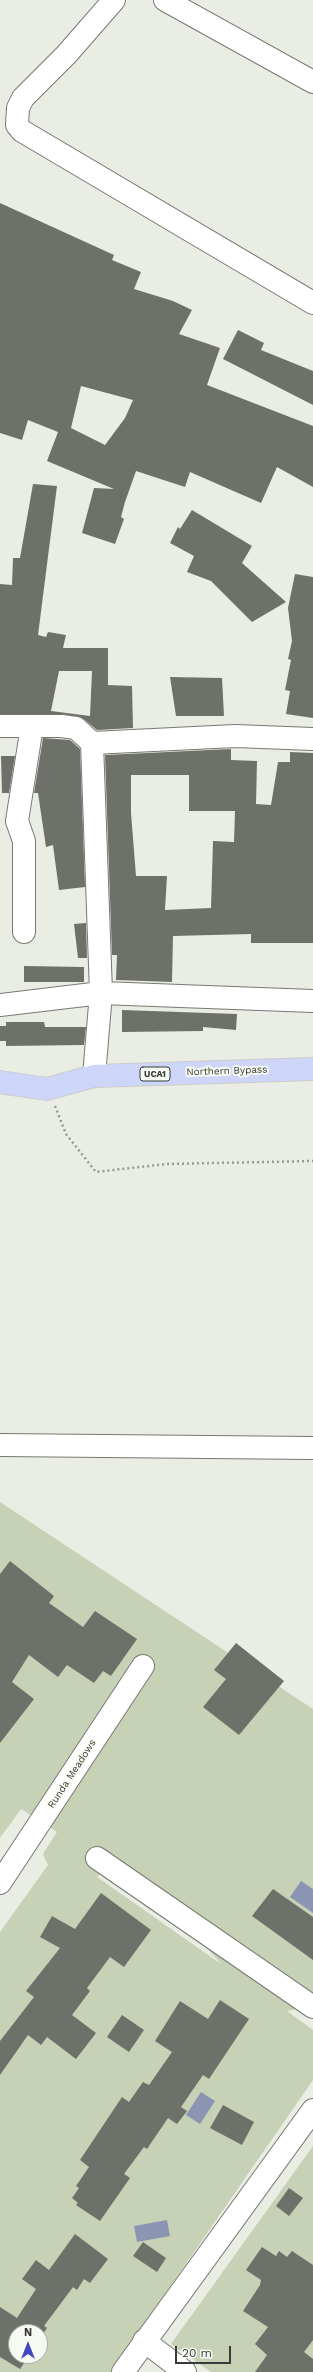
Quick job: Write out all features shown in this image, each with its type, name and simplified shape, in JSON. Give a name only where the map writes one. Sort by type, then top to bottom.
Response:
[{"type":"main road","name":"Northern Bypass","points":[[0,1082],[47,1090],[94,1076],[313,1069]]},
{"type":"street","points":[[114,0],[66,55],[23,98],[18,108],[17,125],[22,131],[313,303]]},
{"type":"street","points":[[166,0],[313,82]]},
{"type":"street","points":[[0,726],[76,728],[92,743],[101,994],[94,1076]]},
{"type":"street","points":[[24,932],[24,841],[17,821],[32,726]]},
{"type":"street","points":[[92,743],[235,736],[313,739]]},
{"type":"street","points":[[0,1005],[101,994],[313,1001]]},
{"type":"street","points":[[0,1445],[313,1448]]},
{"type":"street","name":"Runda Meadows","points":[[0,1883],[143,1666]]},
{"type":"street","points":[[97,1858],[313,2007]]},
{"type":"street","points":[[123,2372],[313,2110]]},
{"type":"street","points":[[144,2341],[185,2372]]},
{"type":"path","points":[[47,1090],[66,1134],[96,1172],[166,1164],[313,1161]]},
{"type":"green space","points":[[0,1502],[313,1709],[313,2006],[287,2011],[313,2030],[313,2080],[111,2372],[0,2372],[0,1932],[48,1865],[43,1854],[57,1832],[21,1809],[0,1838]],"holes":[[[110,1864],[199,1939],[221,1964],[97,1877]]]},
{"type":"green space","points":[[313,2146],[313,2372],[211,2372],[171,2344]]},
{"type":"water","points":[[301,1881],[313,1889],[313,1913],[290,1897]]},
{"type":"water","points":[[201,2092],[215,2101],[200,2124],[186,2115]]},
{"type":"water","points":[[167,2220],[170,2236],[137,2242],[134,2226]]},
{"type":"building","points":[[0,203],[114,255],[112,260],[141,272],[134,289],[173,301],[192,310],[179,334],[220,348],[207,385],[313,426],[313,487],[277,467],[261,503],[190,472],[185,487],[136,471],[125,502],[121,517],[124,519],[115,544],[82,533],[94,488],[114,489],[47,461],[58,432],[28,420],[22,440],[0,433]],"holes":[[[81,386],[133,400],[125,418],[105,445],[71,428]]]},
{"type":"building","points":[[238,330],[264,343],[261,350],[313,371],[313,405],[223,359]]},
{"type":"building","points":[[33,484],[57,486],[38,635],[46,637],[48,632],[66,635],[63,648],[108,648],[108,685],[132,686],[133,728],[97,730],[84,719],[63,714],[0,714],[0,584],[12,585],[13,558],[20,558]],"holes":[[[59,671],[92,671],[90,716],[51,711]]]},
{"type":"building","points":[[192,510],[252,546],[242,563],[286,602],[252,622],[211,581],[187,572],[194,556],[170,543],[178,527],[180,529]]},
{"type":"building","points":[[295,574],[313,577],[313,718],[286,714],[290,691],[285,690],[291,660],[288,659],[292,641],[288,608]]},
{"type":"building","points":[[170,677],[222,678],[224,716],[176,716]]},
{"type":"building","points":[[43,738],[70,740],[80,749],[85,887],[59,890],[53,845],[46,847],[38,793],[34,793]]},
{"type":"building","points":[[231,749],[231,760],[257,761],[256,804],[271,805],[278,762],[290,762],[290,752],[313,753],[313,943],[251,943],[251,934],[173,936],[172,982],[116,980],[117,955],[112,955],[105,755]],"holes":[[[131,775],[189,775],[189,811],[235,811],[234,842],[213,841],[211,908],[165,910],[167,876],[136,876],[131,813]]]},
{"type":"building","points":[[1,756],[15,756],[9,793],[2,793]]},
{"type":"building","points":[[86,923],[87,958],[78,958],[74,924]]},
{"type":"building","points":[[24,966],[84,967],[84,982],[24,982]]},
{"type":"building","points":[[122,1010],[237,1014],[236,1030],[203,1027],[203,1031],[122,1032]]},
{"type":"building","points":[[6,1022],[44,1022],[45,1027],[86,1027],[84,1045],[6,1046],[6,1041],[0,1041],[0,1026],[6,1026]]},
{"type":"building","points":[[10,1561],[54,1596],[49,1603],[83,1627],[95,1611],[137,1639],[111,1676],[103,1671],[94,1683],[67,1665],[58,1677],[29,1655],[12,1682],[34,1699],[0,1743],[0,1574]]},
{"type":"building","points":[[236,1643],[284,1681],[239,1735],[203,1707],[226,1679],[214,1670]]},
{"type":"building","points":[[273,1889],[313,1917],[313,1960],[252,1916]]},
{"type":"building","points":[[101,1893],[151,1930],[124,1967],[110,1957],[87,1988],[90,1991],[72,2015],[96,2033],[76,2059],[47,2037],[41,2045],[28,2035],[0,2075],[0,2041],[34,1997],[26,1991],[60,1948],[40,1937],[52,1916],[75,1929]]},
{"type":"building","points":[[220,2000],[249,2019],[209,2079],[203,2075],[181,2107],[187,2111],[177,2124],[168,2118],[147,2149],[144,2147],[124,2174],[130,2178],[100,2221],[76,2205],[78,2203],[72,2198],[79,2188],[76,2186],[89,2167],[80,2160],[122,2097],[129,2102],[143,2082],[149,2085],[172,2052],[155,2041],[180,2001],[208,2019]]},
{"type":"building","points":[[122,2015],[144,2030],[129,2052],[107,2037]]},
{"type":"building","points":[[223,2105],[254,2122],[242,2145],[210,2128]]},
{"type":"building","points":[[289,2188],[303,2198],[289,2216],[276,2206]]},
{"type":"building","points":[[75,2234],[108,2259],[90,2283],[84,2279],[77,2290],[73,2287],[45,2324],[8,2324],[8,2362],[0,2357],[0,2307],[17,2318],[36,2289],[22,2279],[36,2260],[49,2270]]},
{"type":"building","points":[[143,2242],[166,2258],[157,2272],[133,2256]]},
{"type":"building","points":[[262,2247],[276,2256],[279,2251],[287,2257],[292,2251],[313,2265],[313,2340],[304,2352],[313,2359],[313,2372],[255,2372],[267,2355],[255,2344],[268,2327],[243,2311],[260,2285],[261,2280],[246,2270]]},
{"type":"building","points":[[12,2364],[23,2364],[20,2369]]}]
